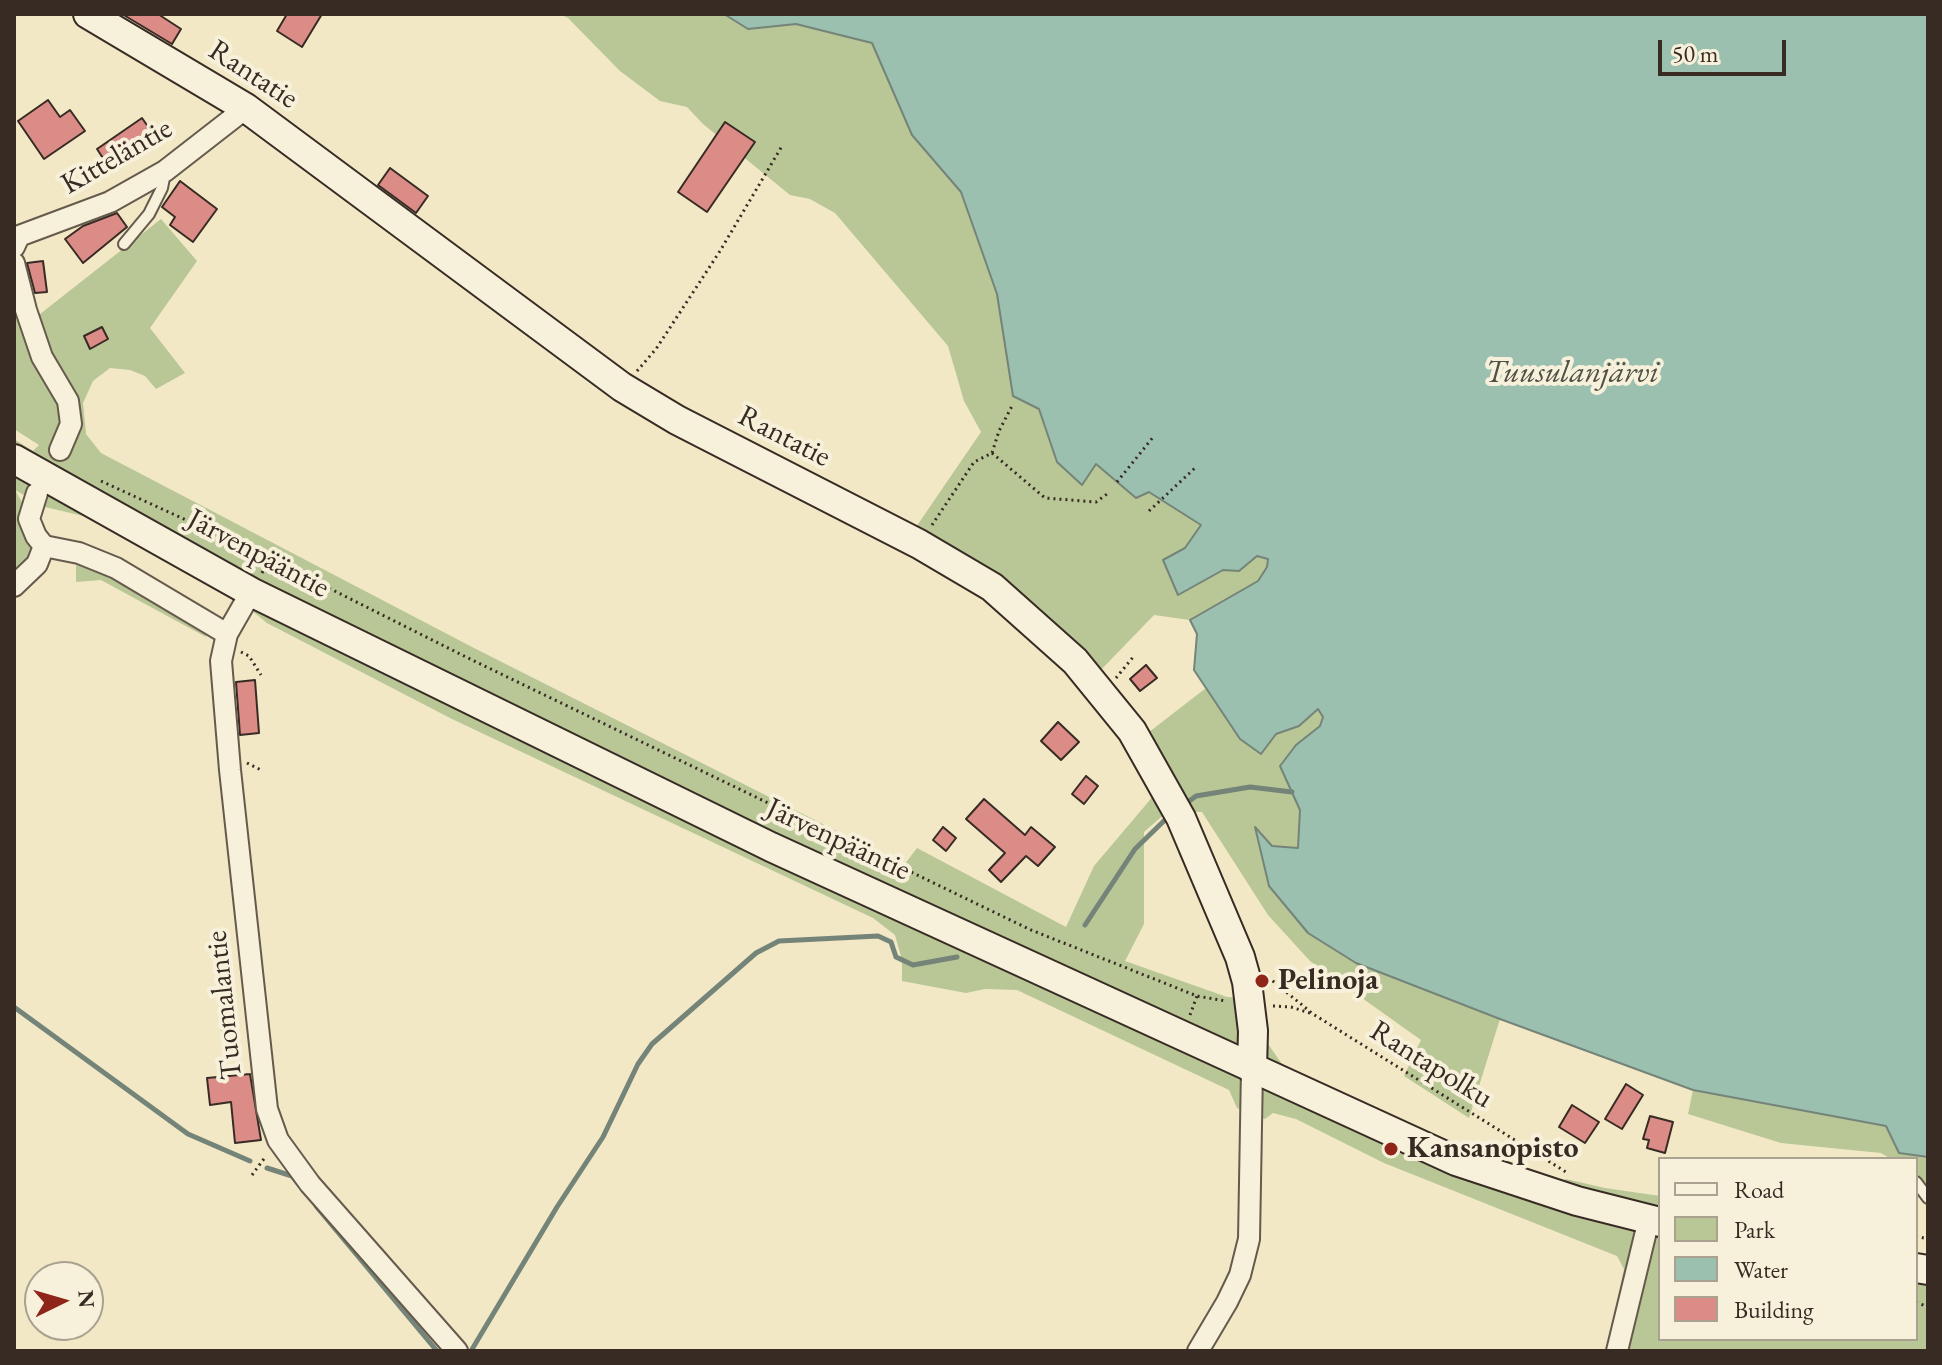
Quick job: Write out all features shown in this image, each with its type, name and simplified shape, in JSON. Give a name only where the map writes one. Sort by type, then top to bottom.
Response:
[{"type":"main road","name":"Rantatie","points":[[88,14],[121,21],[246,108],[622,387],[677,420],[919,544],[992,587],[1075,661],[1132,731],[1181,818],[1240,957],[1251,1004],[1252,1069]]},
{"type":"main road","name":"Järvenpääntie","points":[[14,459],[251,592],[771,847],[1456,1161],[1577,1201],[1655,1220]]},
{"type":"street","name":"Kitteläntie","points":[[14,247],[19,236],[110,202],[165,171],[246,108]]},
{"type":"street","points":[[14,263],[42,357],[68,401],[71,424],[60,450]]},
{"type":"street","points":[[37,493],[29,519],[44,546],[79,553],[116,568],[225,639]]},
{"type":"street","points":[[14,586],[37,564],[44,546]]},
{"type":"street","name":"Tuomalantie","points":[[251,592],[225,639],[221,661],[267,1109],[278,1140],[310,1184],[457,1351]]},
{"type":"street","points":[[1198,1351],[1240,1275],[1249,1239],[1252,1069]]},
{"type":"street","points":[[1617,1351],[1655,1220]]},
{"type":"lane","points":[[124,244],[149,214],[162,188],[165,171]]},
{"type":"path","points":[[622,387],[656,349],[720,251],[782,146]]},
{"type":"path","points":[[919,544],[974,462],[992,453],[1012,406]]},
{"type":"path","points":[[1117,482],[1154,436]]},
{"type":"path","points":[[992,453],[1045,498],[1096,502],[1107,494]]},
{"type":"path","points":[[1149,511],[1196,467]]},
{"type":"path","name":"Rantapolku","points":[[99,479],[269,558],[1031,930],[1197,996],[1291,1007],[1313,1014]]},
{"type":"path","points":[[225,639],[249,656],[261,675]]},
{"type":"path","points":[[1104,694],[1134,656]]},
{"type":"path","points":[[244,761],[261,770]]},
{"type":"path","name":"Rantapolku","points":[[1267,977],[1313,1014],[1573,1177]]},
{"type":"path","points":[[252,1175],[278,1140]]},
{"type":"green space","points":[[560,14],[724,14],[748,29],[796,24],[872,43],[912,135],[961,192],[997,294],[1013,396],[1039,409],[1057,462],[1095,464],[1136,498],[1149,491],[1201,526],[1185,548],[1223,570],[1239,571],[1257,556],[1268,559],[1267,567],[1258,581],[1190,620],[1154,615],[1097,674],[914,530],[981,432],[964,401],[948,346],[835,213],[810,199],[790,195],[703,124],[687,107],[660,101],[620,71],[568,18]]},
{"type":"green space","points":[[161,219],[197,261],[150,328],[185,373],[156,389],[145,376],[130,370],[110,368],[93,381],[83,403],[86,434],[101,453],[474,648],[904,865],[917,848],[1066,927],[1094,866],[1160,788],[1131,746],[1206,688],[1240,739],[1276,734],[1299,726],[1318,709],[1323,717],[1320,726],[1296,745],[1280,765],[1300,810],[1298,849],[1272,846],[1255,829],[1269,886],[1308,933],[1356,963],[1500,1019],[1469,1118],[1404,1076],[1421,1040],[1310,961],[1268,915],[1202,812],[1168,811],[1144,832],[1144,924],[1125,961],[1227,997],[1261,999],[1264,1038],[1284,1067],[1381,1112],[1555,1184],[1566,1179],[1658,1196],[1658,1341],[1918,1341],[1918,1276],[1928,1279],[1928,1351],[1606,1351],[1624,1269],[1617,1256],[1384,1163],[1296,1119],[1273,1113],[1265,1119],[1237,1108],[1229,1090],[1017,990],[985,989],[966,993],[902,981],[902,960],[895,935],[873,918],[452,719],[267,623],[234,596],[92,518],[45,507],[15,490],[22,502],[22,529],[42,551],[14,578],[14,439],[33,451],[39,445],[14,429],[14,275],[35,318]]},
{"type":"green space","points":[[76,561],[100,563],[202,621],[206,637],[101,580],[76,582]]},
{"type":"green space","points":[[1693,1090],[1886,1126],[1899,1153],[1928,1157],[1928,1198],[1918,1186],[1918,1157],[1888,1157],[1881,1153],[1781,1143],[1688,1114]]},
{"type":"water","name":"Tuusulanjärvi","points":[[724,14],[1928,14],[1928,1157],[1899,1153],[1886,1126],[1693,1090],[1356,963],[1308,933],[1269,886],[1255,827],[1272,846],[1298,848],[1300,810],[1280,766],[1296,745],[1320,726],[1323,717],[1318,709],[1299,726],[1276,734],[1261,754],[1240,739],[1194,670],[1197,634],[1190,620],[1258,581],[1267,567],[1268,559],[1257,556],[1239,571],[1223,570],[1178,595],[1163,560],[1185,548],[1201,525],[1149,492],[1136,498],[1096,464],[1082,485],[1057,462],[1039,409],[1013,396],[997,294],[961,192],[912,135],[872,43],[796,24],[748,29]]},
{"type":"building","points":[[122,14],[158,14],[181,29],[172,44]]},
{"type":"building","points":[[287,14],[322,14],[302,47],[277,31]]},
{"type":"building","points":[[48,100],[60,117],[70,110],[85,131],[44,159],[18,121]]},
{"type":"building","points":[[142,118],[158,141],[112,172],[97,149]]},
{"type":"building","points":[[725,122],[755,142],[707,212],[678,192]]},
{"type":"building","points":[[390,168],[428,196],[416,213],[378,185]]},
{"type":"building","points":[[180,181],[217,209],[193,242],[170,225],[175,217],[162,207]]},
{"type":"building","points":[[117,213],[127,227],[83,263],[65,239],[83,226]]},
{"type":"building","points":[[43,261],[47,292],[35,293],[27,263]]},
{"type":"building","points":[[102,327],[108,339],[90,349],[84,336]]},
{"type":"building","points":[[1146,665],[1157,678],[1140,691],[1130,679]]},
{"type":"building","points":[[255,680],[259,733],[240,735],[236,682]]},
{"type":"building","points":[[1058,722],[1079,742],[1061,760],[1041,741]]},
{"type":"building","points":[[1086,776],[1098,786],[1084,804],[1072,794]]},
{"type":"building","points":[[984,799],[1025,835],[1031,827],[1055,847],[1038,866],[1026,856],[1001,882],[989,870],[1005,853],[966,819]]},
{"type":"building","points":[[943,827],[956,838],[946,851],[933,840]]},
{"type":"building","points":[[235,1020],[237,1034],[223,1036],[221,1021]]},
{"type":"building","points":[[250,1074],[261,1140],[235,1143],[231,1102],[210,1105],[207,1078]]},
{"type":"building","points":[[1626,1084],[1643,1095],[1622,1129],[1605,1119]]},
{"type":"building","points":[[1572,1105],[1599,1122],[1585,1143],[1559,1127]]},
{"type":"building","points":[[1650,1116],[1673,1122],[1665,1153],[1647,1148],[1649,1140],[1643,1139]]},
{"type":"waterway","points":[[1184,805],[1196,796],[1250,787],[1292,792]]},
{"type":"waterway","points":[[1085,925],[1135,849],[1169,816]]},
{"type":"waterway","points":[[471,1351],[557,1207],[603,1137],[638,1064],[652,1044],[756,953],[779,941],[878,936],[891,942],[896,957],[913,965],[957,957]]},
{"type":"waterway","points":[[14,1007],[188,1134],[250,1161]]},
{"type":"waterway","points":[[267,1168],[292,1176],[300,1186]]},
{"type":"waterway","points":[[316,1206],[437,1351]]},
{"type":"place","name":"Pelinoja","points":[[1262,981]]},
{"type":"place","name":"Kansanopisto","points":[[1391,1149]]}]
